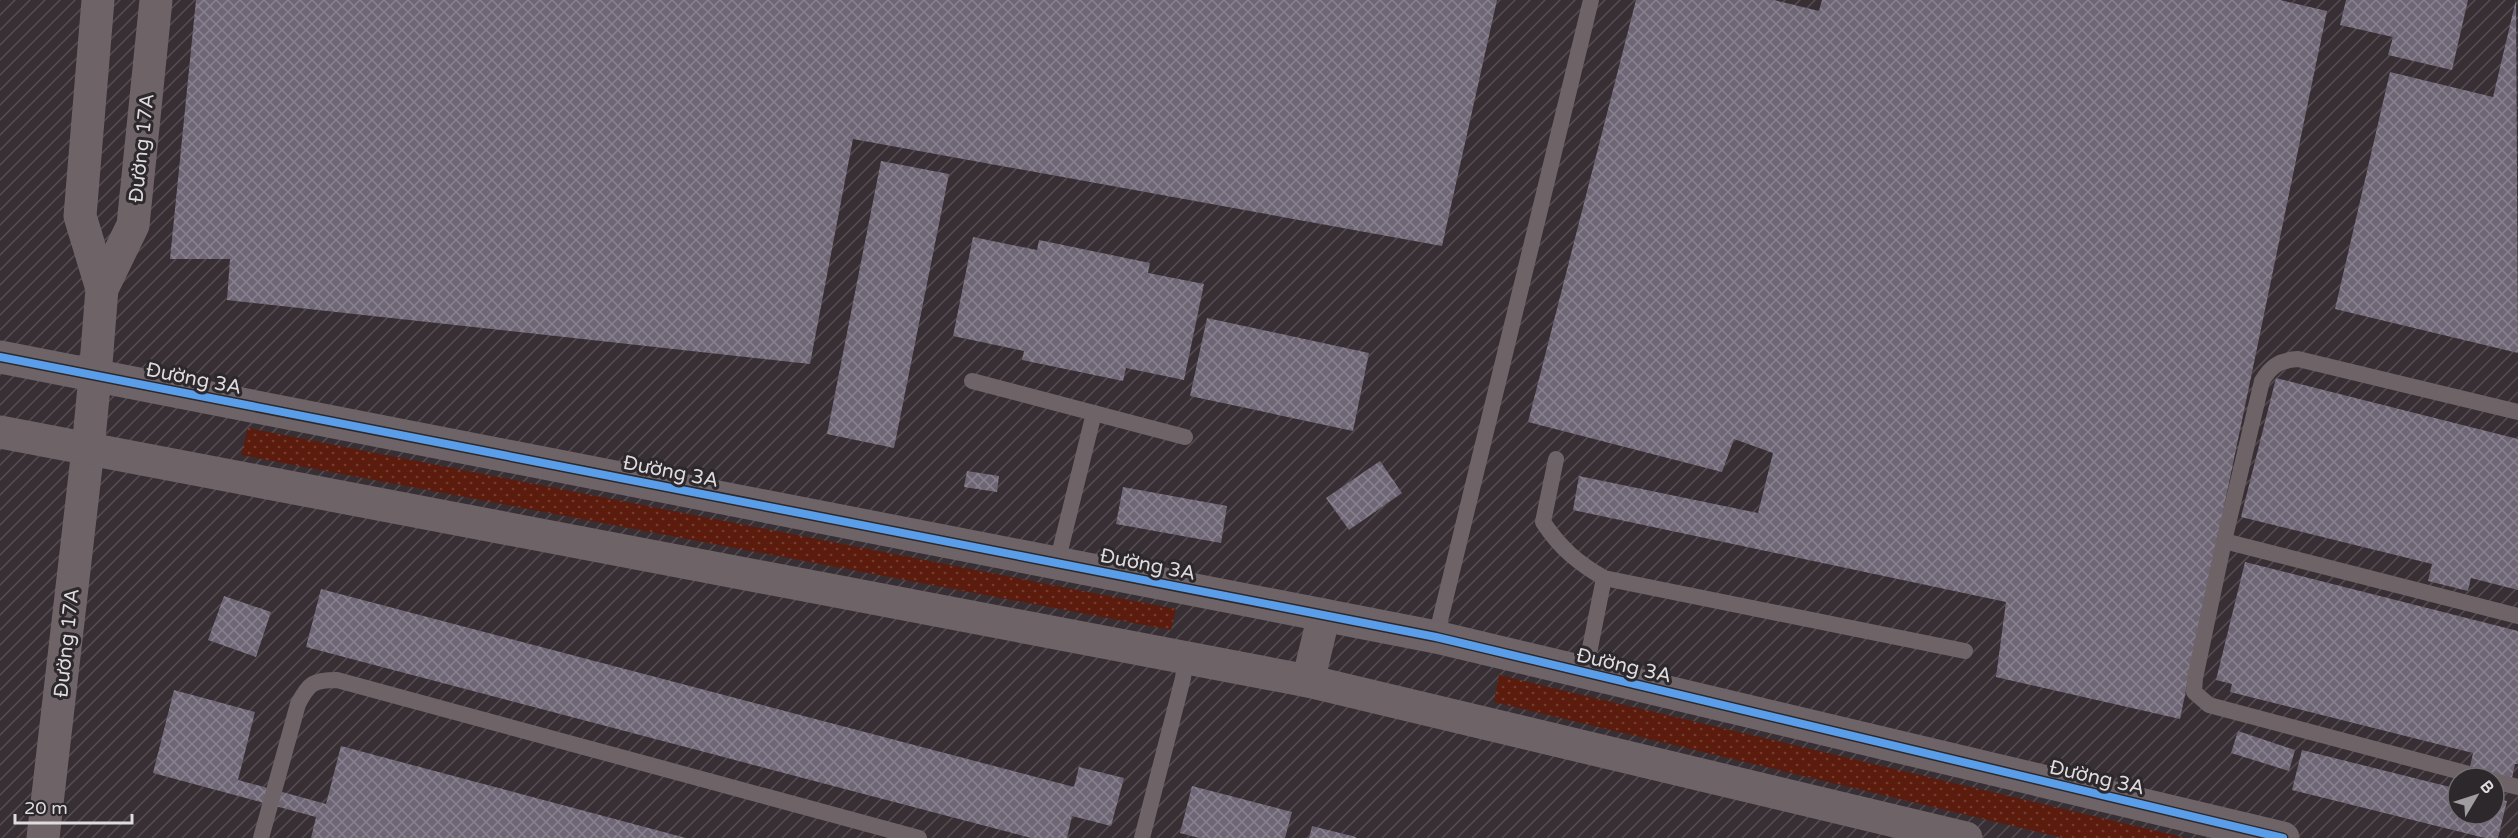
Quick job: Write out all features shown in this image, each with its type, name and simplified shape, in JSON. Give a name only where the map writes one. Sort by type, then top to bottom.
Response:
[{"type":"street","name":"Đường 17A","points":[[98,0],[80,216],[102,289]]},
{"type":"street","name":"Đường 17A","points":[[44,838],[88,449],[102,289],[133,225],[156,0]]},
{"type":"street","name":"Đường 3A","points":[[0,357],[1436,638],[2283,838]]},
{"type":"street","points":[[0,432],[1308,681],[1966,838]]},
{"type":"street","points":[[1308,681],[1324,615]]},
{"type":"lane","points":[[1436,638],[1591,0]]},
{"type":"lane","points":[[2446,768],[2210,705],[2194,692],[2195,678],[2224,541],[2262,381],[2270,368],[2285,360],[2298,359],[2518,412]]},
{"type":"lane","points":[[972,381],[1185,437]]},
{"type":"lane","points":[[1056,563],[1094,413]]},
{"type":"lane","points":[[1556,459],[1544,522],[1556,541],[1576,562],[1604,578],[1965,651]]},
{"type":"lane","points":[[2224,541],[2518,615]]},
{"type":"lane","points":[[1585,673],[1604,578]]},
{"type":"lane","points":[[1142,838],[1183,678],[1186,656]]},
{"type":"lane","points":[[261,838],[298,704],[306,688],[318,680],[337,680],[919,838]]},
{"type":"shaded area","points":[[0,0],[2518,0],[2518,838],[0,838]]},
{"type":"shaded area","points":[[248,428],[1176,609],[1171,630],[241,455]]},
{"type":"shaded area","points":[[1499,675],[2186,838],[2063,838],[1494,702]]},
{"type":"building","points":[[196,0],[1497,0],[1442,246],[853,139],[810,364],[227,300],[230,259],[170,259]]},
{"type":"building","points":[[1636,0],[1774,0],[1819,11],[1822,0],[2280,0],[2327,11],[2180,719],[1996,677],[2006,602],[1573,510],[1579,476],[1758,513],[1773,453],[1734,439],[1722,472],[1528,422]]},
{"type":"building","points":[[2346,0],[2468,0],[2452,70],[2388,55],[2393,37],[2340,25]]},
{"type":"building","points":[[2516,0],[2518,353],[2335,309],[2390,72],[2493,97]]},
{"type":"building","points":[[881,161],[949,174],[894,448],[827,434]]},
{"type":"building","points":[[973,237],[1037,250],[1039,240],[1150,263],[1148,273],[1204,284],[1184,380],[1126,368],[1123,381],[1022,360],[1024,351],[953,336]]},
{"type":"building","points":[[1207,318],[1369,353],[1353,431],[1190,396]]},
{"type":"building","points":[[2276,378],[2518,439],[2518,590],[2471,578],[2468,591],[2428,581],[2432,564],[2241,517]]},
{"type":"building","points":[[1380,461],[1402,493],[1349,530],[1326,498]]},
{"type":"building","points":[[967,471],[999,476],[997,492],[964,487]]},
{"type":"building","points":[[1123,487],[1227,506],[1221,543],[1116,524]]},
{"type":"building","points":[[2245,562],[2518,631],[2518,764],[2515,764],[2512,778],[2506,776],[2506,766],[2470,766],[2473,753],[2230,692],[2232,684],[2216,680]]},
{"type":"building","points":[[321,589],[1074,787],[1079,767],[1124,778],[1111,826],[1072,816],[1067,838],[1031,838],[306,647]]},
{"type":"building","points":[[224,596],[271,612],[256,657],[208,640]]},
{"type":"building","points":[[174,690],[255,712],[238,780],[326,804],[341,746],[686,838],[311,838],[316,817],[153,773]]},
{"type":"building","points":[[2238,731],[2295,750],[2289,771],[2231,753]]},
{"type":"building","points":[[2302,750],[2446,786],[2446,826],[2501,826],[2498,838],[2485,838],[2292,790]]},
{"type":"building","points":[[1192,786],[1292,812],[1285,838],[1199,838],[1180,833]]},
{"type":"building","points":[[1312,826],[1356,837],[1356,838],[1309,838]]},
{"type":"cycle path","points":[[0,357],[1436,637],[2283,838]]}]
